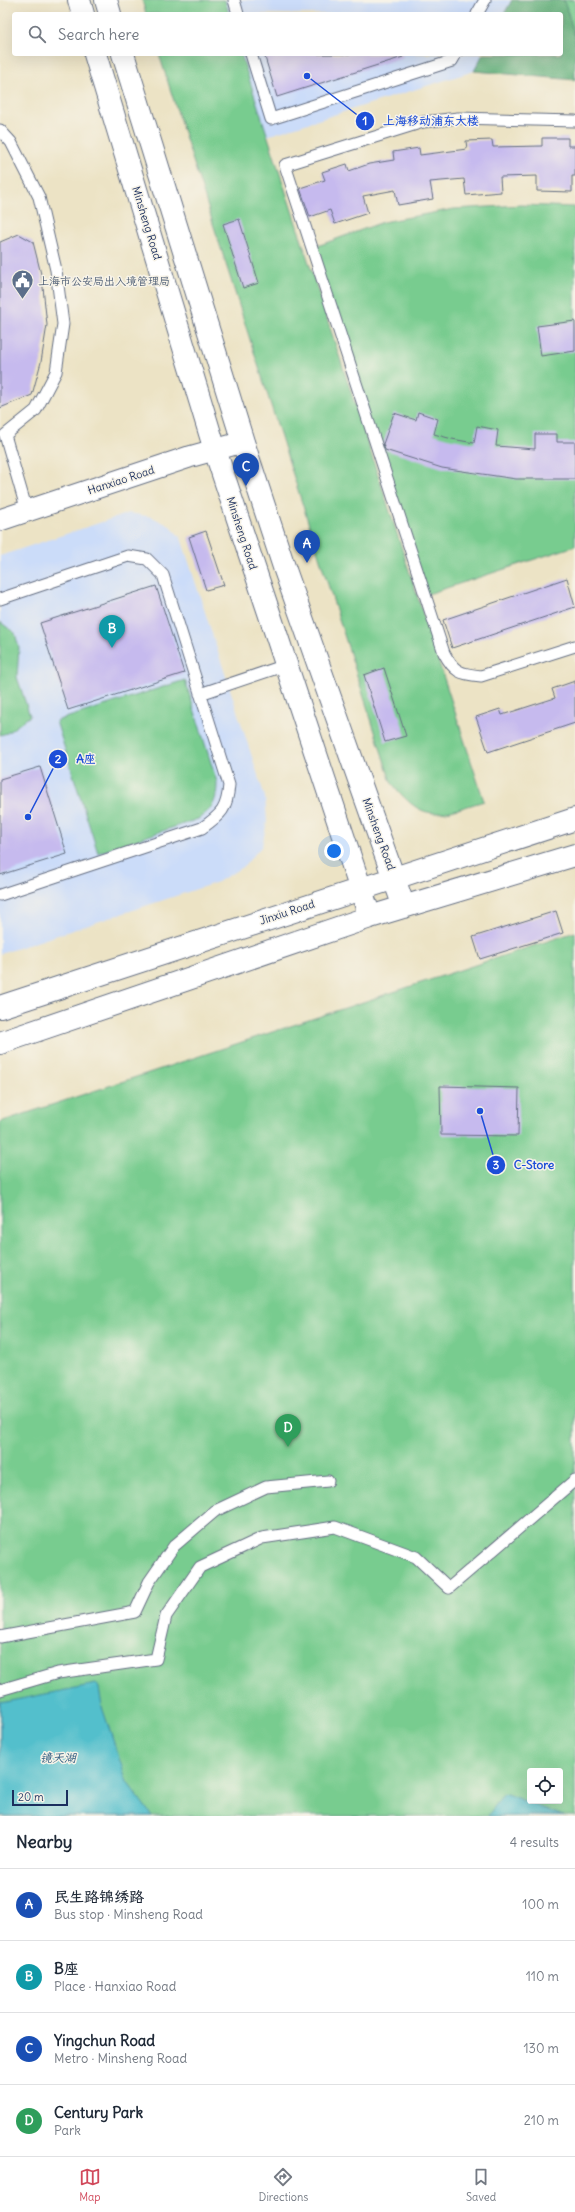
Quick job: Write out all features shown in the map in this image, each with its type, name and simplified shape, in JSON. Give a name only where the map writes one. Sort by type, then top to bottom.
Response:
[{"type":"main road","points":[[79,0],[82,12]]},
{"type":"main road","points":[[106,0],[109,12]]},
{"type":"main road","name":"Minsheng Road","points":[[96,56],[215,450],[370,917]]},
{"type":"main road","name":"Minsheng Road","points":[[123,56],[243,442],[288,578],[395,877],[404,907]]},
{"type":"main road","name":"Jinxiu Road","points":[[0,1007],[360,888],[575,819]]},
{"type":"main road","points":[[0,1043],[370,917],[575,854]]},
{"type":"street","name":"Hanxiao Road","points":[[0,520],[243,442]]},
{"type":"lane","points":[[234,0],[237,12]]},
{"type":"lane","points":[[478,12],[485,0]]},
{"type":"lane","points":[[252,56],[271,119],[452,62],[455,56]]},
{"type":"lane","points":[[575,121],[458,118],[423,122],[286,165],[444,653],[451,667],[466,675],[481,676],[575,646]]},
{"type":"lane","points":[[0,130],[11,142],[39,197],[56,270],[63,324],[56,372],[36,410],[2,434],[27,511]]},
{"type":"lane","points":[[0,599],[128,556],[147,559],[163,575],[229,785],[228,802],[219,816],[202,828],[0,894]]},
{"type":"lane","points":[[200,694],[286,665]]},
{"type":"lane","points":[[0,1690],[58,1673],[156,1659],[166,1616],[200,1567],[262,1538],[335,1527],[416,1556],[449,1588],[575,1480]]},
{"type":"lane","points":[[0,1637],[135,1612],[149,1582],[174,1546],[215,1511],[266,1487],[328,1481]]},
{"type":"shaded area","points":[[225,0],[512,0],[505,12],[228,12]]},
{"type":"shaded area","points":[[242,56],[482,56],[474,71],[267,136]]},
{"type":"shaded area","points":[[129,513],[152,517],[170,526],[181,538],[265,797],[267,821],[262,846],[244,866],[218,882],[0,954],[0,556]]},
{"type":"green space","points":[[142,0],[225,0],[228,12],[145,12]]},
{"type":"green space","points":[[512,0],[564,0],[575,37],[575,80],[474,71],[482,56],[563,56],[563,12],[505,12]]},
{"type":"green space","points":[[564,0],[575,0],[575,37]]},
{"type":"green space","points":[[160,56],[242,56],[484,801],[443,812],[433,813],[423,811],[403,796],[391,782]]},
{"type":"green space","points":[[521,205],[575,207],[575,546],[425,595],[312,248],[383,222],[454,209]]},
{"type":"green space","points":[[0,622],[15,633],[19,648],[17,677],[30,716],[7,733],[0,735]]},
{"type":"green space","points":[[185,680],[217,782],[215,800],[211,808],[198,819],[98,853],[56,721]]},
{"type":"green space","points":[[575,932],[575,1816],[0,1816],[0,1122]]},
{"type":"water","name":"镜天湖","points":[[96,1684],[99,1687],[102,1707],[127,1782],[152,1816],[0,1816],[0,1703]]},
{"type":"water","points":[[504,1793],[527,1802],[527,1804],[532,1804],[563,1816],[488,1816]]},
{"type":"building","points":[[265,56],[403,57],[277,97]]},
{"type":"building","points":[[542,138],[568,138],[568,146],[575,146],[575,176],[572,176],[572,192],[537,191],[537,176],[500,177],[501,192],[466,195],[464,179],[430,182],[433,199],[398,205],[395,190],[363,196],[368,213],[335,224],[330,210],[310,217],[300,188],[325,180],[322,172],[347,164],[349,171],[369,164],[394,160],[393,152],[419,148],[420,155],[467,149],[466,141],[492,140],[493,147],[542,146]]},
{"type":"building","points":[[239,219],[259,283],[243,288],[223,224]]},
{"type":"building","name":"上海市公安局出入境管理局","points":[[19,234],[33,242],[42,278],[47,325],[41,362],[32,395],[0,408],[0,242]]},
{"type":"building","points":[[575,321],[575,351],[541,356],[537,326]]},
{"type":"building","points":[[418,412],[438,419],[434,434],[474,443],[477,426],[498,430],[496,446],[535,449],[535,434],[557,434],[557,442],[575,442],[575,479],[516,479],[442,468],[385,450],[383,444],[394,413],[416,420]]},
{"type":"building","points":[[206,531],[224,585],[206,590],[189,537]]},
{"type":"building","points":[[567,578],[575,607],[452,648],[443,620]]},
{"type":"building","points":[[156,586],[184,673],[68,710],[40,623]]},
{"type":"building","points":[[384,668],[406,736],[385,742],[364,675]]},
{"type":"building","points":[[575,681],[575,723],[488,752],[476,717],[500,709],[502,715],[555,698],[552,689]]},
{"type":"building","points":[[40,767],[67,854],[0,875],[0,779]]},
{"type":"building","points":[[556,911],[563,933],[480,959],[473,937]]},
{"type":"building","points":[[440,1086],[519,1088],[518,1136],[441,1135]]},
{"type":"place","name":"上海移动浦东大楼","points":[[307,76]]},
{"type":"place","name":"上海市公安局出入境管理局","points":[[22,300]]},
{"type":"place","name":"Yingchun Road","points":[[246,486]]},
{"type":"place","name":"民生路锦绣路","points":[[307,563]]},
{"type":"place","name":"B座","points":[[112,648]]},
{"type":"place","name":"A座","points":[[28,817]]},
{"type":"place","name":"C-Store","points":[[480,1111]]},
{"type":"place","name":"Century Park","points":[[288,1447]]}]
